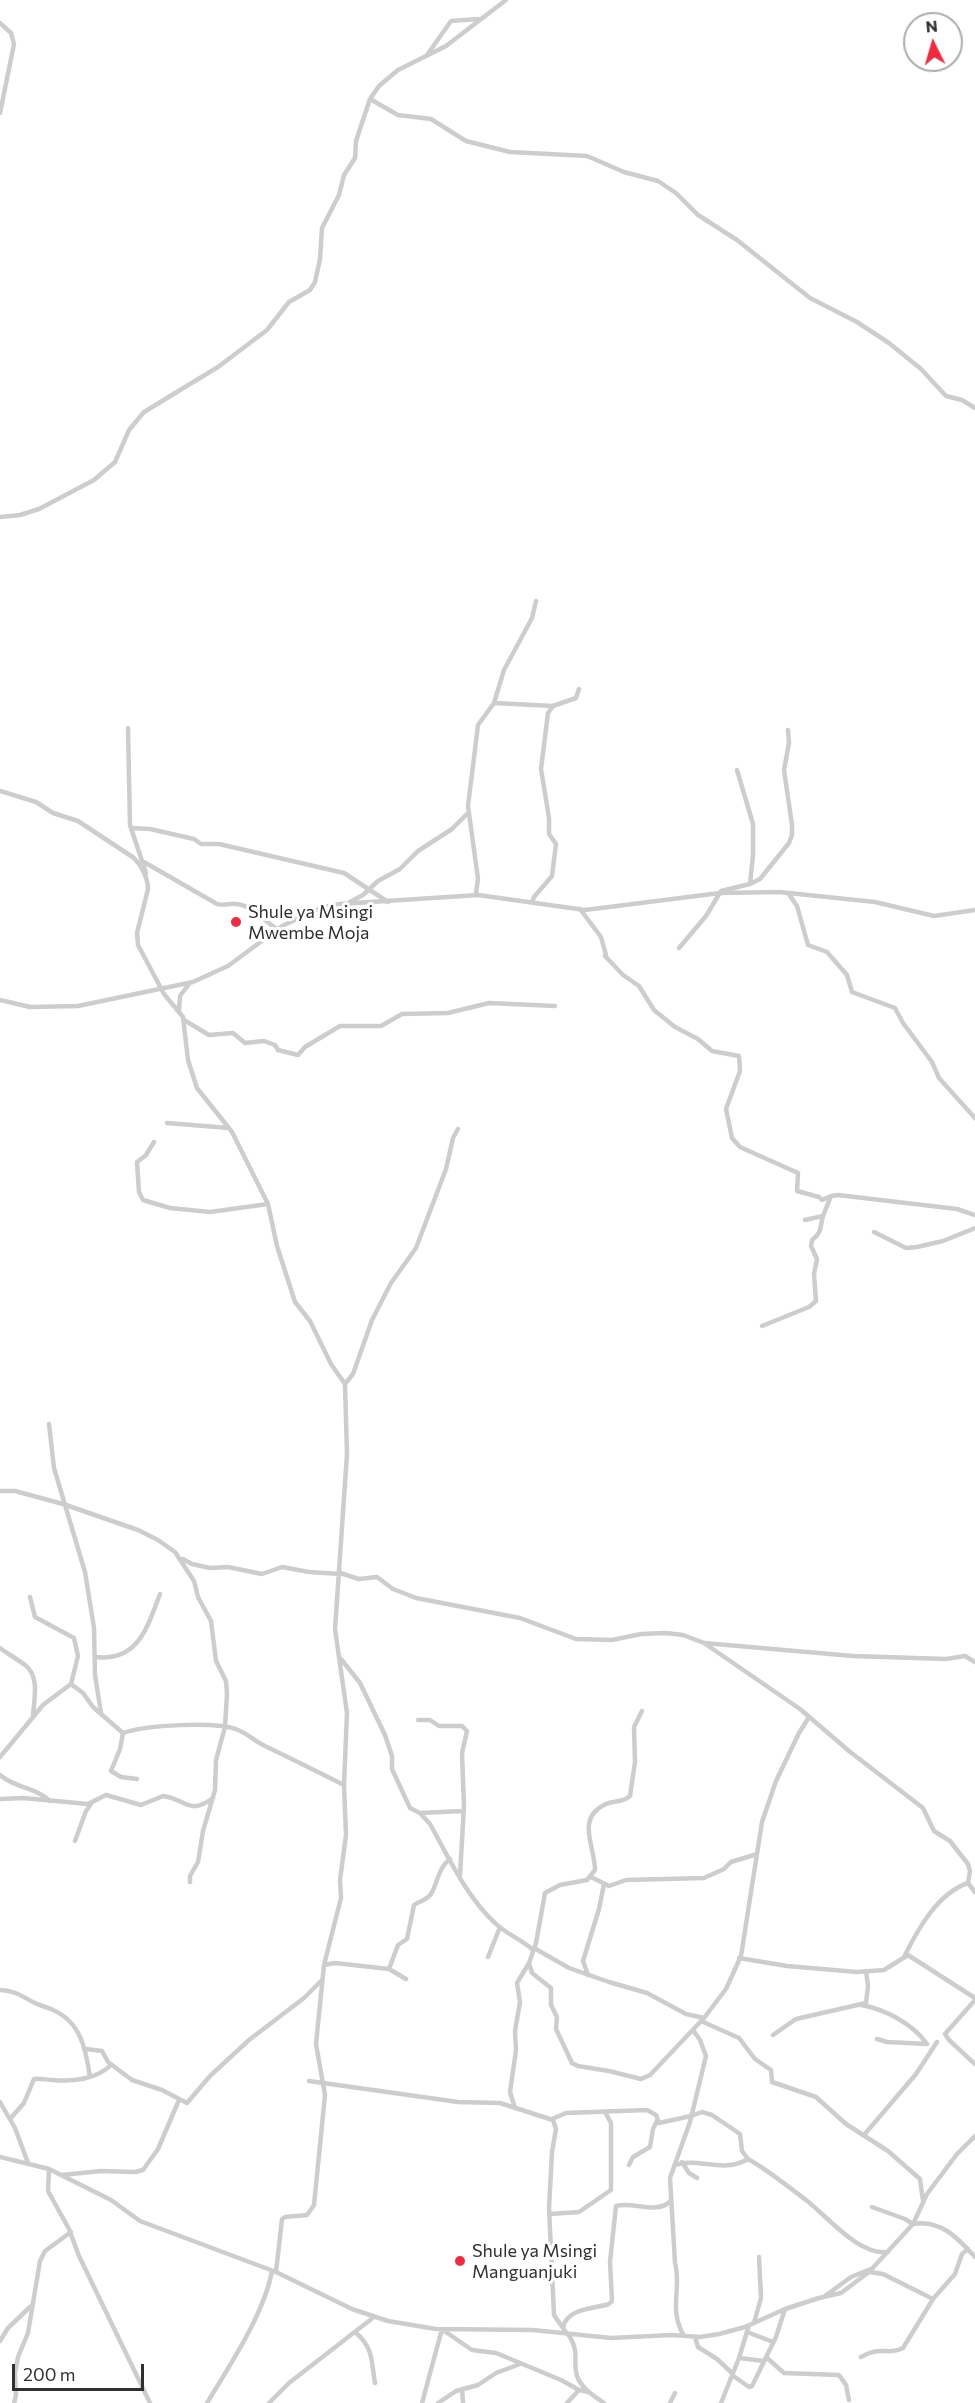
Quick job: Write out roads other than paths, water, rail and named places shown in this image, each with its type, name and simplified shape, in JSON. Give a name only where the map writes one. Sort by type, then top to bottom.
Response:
[{"type":"street","points":[[0,517],[20,515],[39,509],[94,480],[115,462],[129,430],[144,412],[218,367],[267,330],[289,302],[312,288],[320,259],[322,228],[339,195],[344,175],[355,158],[356,141],[370,99],[379,86],[398,70],[446,46],[478,19],[506,0]]},
{"type":"street","points":[[424,58],[451,21],[478,19]]},
{"type":"street","points":[[0,23],[11,33],[14,44],[0,113]]},
{"type":"street","points":[[370,99],[398,115],[432,119],[466,141],[510,152],[587,156],[624,172],[658,181],[698,215],[737,240],[810,298],[880,336],[921,369],[946,396],[962,400],[975,408]]},
{"type":"street","points":[[478,895],[476,893],[478,886],[475,852],[468,813],[478,725],[494,703],[504,670],[532,618],[536,601]]},
{"type":"street","points":[[494,703],[553,706],[576,698],[579,689]]},
{"type":"street","points":[[536,706],[548,715]]},
{"type":"street","points":[[531,902],[552,876],[556,844],[549,834],[549,818],[541,769],[548,715],[553,706]]},
{"type":"street","points":[[128,728],[131,828],[144,862],[148,889],[137,940],[161,990],[184,1020],[186,1052],[197,1088],[229,1128],[267,1204],[277,1246],[295,1302],[310,1321],[331,1364],[345,1384],[347,1455],[335,1629],[347,1713],[344,1785],[346,1826],[344,1863],[340,1880],[341,1898],[324,1965],[316,2044],[324,2083],[325,2115],[315,2205],[307,2215],[282,2219],[274,2271],[269,2287],[207,2403]]},
{"type":"street","points":[[679,948],[706,916],[720,892],[760,879],[789,843],[792,836],[792,825],[784,770],[789,743],[788,730]]},
{"type":"street","points":[[737,770],[753,824],[750,884]]},
{"type":"street","points":[[0,791],[30,800],[53,813],[78,821],[134,858],[146,879]]},
{"type":"street","points":[[347,903],[363,895],[400,869],[418,851],[452,829],[468,813]]},
{"type":"street","points":[[131,828],[156,830],[194,839],[201,844],[219,844],[344,873],[388,902]]},
{"type":"street","points":[[144,862],[217,904],[228,906],[236,904],[252,910],[277,929]]},
{"type":"street","points":[[0,1000],[26,1006],[65,1007],[193,982],[228,966],[277,929],[323,907],[347,903],[478,895],[580,909],[720,892],[788,893],[875,902],[934,916],[975,910]]},
{"type":"street","points":[[788,893],[797,906],[808,945],[826,952],[847,975],[852,992],[895,1008],[903,1023],[932,1062],[939,1078],[975,1118]]},
{"type":"street","points":[[580,909],[601,937],[605,956],[623,975],[639,986],[654,1010],[712,1051],[739,1056],[740,1071],[726,1108],[726,1120],[732,1139],[740,1147],[798,1173],[797,1191],[819,1197],[822,1200],[831,1196],[866,1196],[957,1209],[975,1215]]},
{"type":"street","points":[[179,1011],[182,993],[193,982]]},
{"type":"street","points":[[184,1020],[209,1035],[233,1033],[245,1042],[265,1041],[275,1045],[278,1050],[299,1054],[305,1047],[340,1026],[381,1026],[402,1014],[448,1013],[489,1003],[555,1006]]},
{"type":"street","points":[[166,1123],[229,1128]]},
{"type":"street","points":[[345,1384],[353,1374],[372,1320],[392,1282],[416,1248],[446,1169],[453,1137],[458,1129]]},
{"type":"street","points":[[154,1142],[146,1155],[137,1162],[139,1192],[143,1200],[170,1208],[210,1212],[267,1204]]},
{"type":"street","points":[[762,1326],[809,1307],[816,1300],[814,1274],[817,1258],[811,1244],[812,1240],[819,1235],[831,1196]]},
{"type":"street","points":[[806,1220],[823,1216]]},
{"type":"street","points":[[874,1232],[906,1248],[943,1241],[975,1228]]},
{"type":"street","points":[[49,1424],[54,1468],[63,1504],[75,1532],[85,1572],[94,1628],[101,1713]]},
{"type":"street","points":[[0,1491],[15,1491],[63,1504],[138,1530],[158,1540],[192,1564],[210,1568],[228,1567],[262,1574],[282,1567],[309,1572],[340,1573],[359,1579],[377,1577],[393,1589],[416,1598],[520,1618],[576,1639],[612,1640],[641,1634],[666,1633],[683,1635],[704,1643],[809,1717],[923,1808],[934,1831],[950,1841],[968,1864],[970,1871],[968,1883],[975,1892]]},
{"type":"street","points":[[180,1557],[194,1581],[198,1597],[212,1626],[216,1661],[227,1685],[225,1727],[217,1754],[216,1785],[202,1833],[198,1862],[190,1876],[190,1882]]},
{"type":"street","points":[[95,1657],[105,1659],[116,1656],[139,1641],[146,1631],[160,1594]]},
{"type":"street","points":[[0,1757],[33,1717],[70,1684],[77,1664],[76,1642],[71,1635],[35,1617],[30,1597]]},
{"type":"street","points":[[704,1643],[853,1656],[946,1659],[965,1656],[975,1662]]},
{"type":"street","points":[[0,1648],[26,1665],[32,1674],[33,1717]]},
{"type":"street","points":[[339,1657],[360,1683],[386,1735],[392,1756],[392,1769],[408,1805],[430,1824],[480,1907],[500,1927],[533,1949],[569,1968],[647,1993],[741,2040],[755,2059],[771,2070],[772,2082],[816,2097],[846,2124],[888,2151],[920,2179],[923,2201]]},
{"type":"street","points":[[70,1684],[83,1693],[93,1707],[123,1733]]},
{"type":"street","points":[[515,2108],[510,2092],[520,2002],[517,1983],[529,1963],[546,1892],[564,1883],[583,1882],[591,1877],[596,1867],[588,1835],[589,1820],[595,1810],[605,1804],[624,1801],[630,1796],[635,1762],[634,1727],[642,1711]]},
{"type":"street","points":[[529,1963],[532,1973],[551,1988],[551,2005],[557,2016],[556,2029],[567,2054],[576,2065],[644,2079],[662,2064],[703,2020],[726,1989],[740,1958],[745,1941],[762,1822],[770,1795],[809,1717]]},
{"type":"street","points":[[418,1720],[430,1720],[439,1726],[462,1726],[466,1730],[462,1754],[463,1811],[460,1875]]},
{"type":"street","points":[[123,1733],[150,1727],[236,1729],[344,1785]]},
{"type":"street","points":[[123,1733],[120,1749],[111,1770],[121,1777],[137,1779]]},
{"type":"street","points":[[0,1775],[8,1781],[32,1789],[50,1801]]},
{"type":"street","points":[[75,1841],[81,1821],[91,1804],[104,1795],[141,1805],[163,1796],[193,1807],[206,1803],[213,1797]]},
{"type":"street","points":[[0,1799],[16,1797],[91,1804]]},
{"type":"street","points":[[420,1813],[463,1811]]},
{"type":"street","points":[[591,1877],[610,1886],[626,1880],[704,1878],[724,1869],[731,1862],[757,1854]]},
{"type":"street","points":[[389,1969],[398,1945],[406,1940],[414,1905],[426,1899],[431,1893],[443,1866],[450,1859]]},
{"type":"street","points":[[740,1958],[754,1962],[825,1970],[887,1969],[905,1955],[924,1923],[947,1895],[968,1883]]},
{"type":"street","points":[[588,1975],[583,1961],[604,1884]]},
{"type":"street","points":[[488,1957],[500,1927]]},
{"type":"street","points":[[864,2135],[916,2074],[937,2042],[946,2036],[975,1999],[913,1957],[905,1955]]},
{"type":"street","points":[[324,1965],[335,1962],[389,1969],[406,1979]]},
{"type":"street","points":[[773,2036],[796,2019],[866,2002],[868,1996],[866,1971]]},
{"type":"street","points":[[86,2049],[102,2051],[111,2065],[132,2080],[162,2090],[188,2103],[210,2076],[249,2040],[304,1998],[322,1980]]},
{"type":"street","points":[[0,1990],[21,1995],[61,2014],[76,2028],[86,2049],[90,2077]]},
{"type":"street","points":[[861,2005],[872,2007],[902,2021],[919,2033],[927,2043]]},
{"type":"street","points":[[684,2336],[680,2328],[676,2305],[678,2272],[675,2263],[670,2178],[691,2116],[706,2056],[693,2030]]},
{"type":"street","points":[[946,2036],[975,2064]]},
{"type":"street","points":[[877,2039],[887,2042],[937,2042]]},
{"type":"street","points":[[1,2119],[9,2118],[24,2103],[34,2079],[64,2081],[90,2077],[104,2072],[111,2065]]},
{"type":"street","points":[[309,2081],[458,2102],[500,2103],[552,2119],[566,2113],[647,2110],[656,2115],[657,2121],[648,2149],[633,2157],[629,2165]]},
{"type":"street","points":[[62,2175],[143,2170],[158,2150],[179,2100]]},
{"type":"street","points":[[0,2102],[28,2163]]},
{"type":"street","points":[[657,2121],[685,2118],[700,2111],[709,2113],[737,2132],[742,2138],[742,2151],[748,2159],[807,2201],[862,2245],[872,2251],[888,2252]]},
{"type":"street","points":[[550,2214],[579,2212],[611,2190],[611,2123],[605,2112]]},
{"type":"street","points":[[552,2119],[556,2129],[551,2172],[550,2214],[554,2315],[576,2350],[577,2378],[589,2392],[604,2403]]},
{"type":"street","points":[[0,2157],[49,2169],[111,2200],[140,2221],[274,2271],[338,2304],[374,2317],[442,2330],[517,2330],[618,2338],[695,2337],[719,2334],[752,2324],[785,2309],[841,2293],[870,2270],[913,2224],[923,2201],[948,2165],[975,2136]]},
{"type":"street","points":[[675,2165],[682,2162],[728,2165],[738,2164],[748,2159]]},
{"type":"street","points":[[682,2162],[689,2173],[697,2178]]},
{"type":"street","points":[[49,2169],[48,2191],[70,2232],[79,2256],[150,2403]]},
{"type":"street","points":[[563,2328],[570,2315],[609,2304],[612,2301],[610,2262],[616,2206],[627,2204],[659,2207],[671,2201]]},
{"type":"street","points":[[872,2207],[904,2218],[913,2224],[928,2223],[946,2229],[975,2257]]},
{"type":"street","points":[[14,2403],[15,2373],[18,2357],[28,2333],[41,2256],[70,2232]]},
{"type":"street","points":[[861,2358],[872,2351],[901,2350],[933,2299],[955,2274],[962,2254],[968,2249]]},
{"type":"street","points":[[721,2403],[740,2358],[760,2298],[759,2257]]},
{"type":"street","points":[[870,2270],[933,2299]]},
{"type":"street","points":[[0,2341],[8,2328],[32,2305]]},
{"type":"street","points":[[695,2337],[698,2347],[717,2359],[732,2374],[751,2387],[773,2342],[785,2309]]},
{"type":"street","points":[[269,2403],[290,2383],[374,2317]]},
{"type":"street","points":[[442,2330],[472,2350],[496,2353],[561,2380],[579,2390],[589,2392]]},
{"type":"street","points":[[422,2403],[442,2330]]},
{"type":"street","points":[[355,2332],[368,2345],[375,2383]]},
{"type":"street","points":[[747,2332],[773,2342]]},
{"type":"street","points":[[740,2358],[765,2359],[784,2373],[839,2375],[846,2385],[849,2400]]},
{"type":"street","points":[[438,2403],[448,2395],[478,2385],[496,2373],[520,2364]]},
{"type":"street","points":[[462,2389],[463,2403]]},
{"type":"street","points":[[567,2403],[579,2390]]},
{"type":"street","points":[[670,2403],[675,2393]]},
{"type":"place","name":"Shule ya Msingi Mwembe Moja","points":[[236,922]]},
{"type":"place","name":"Shule ya Msingi Manguanjuki","points":[[460,2261]]}]
